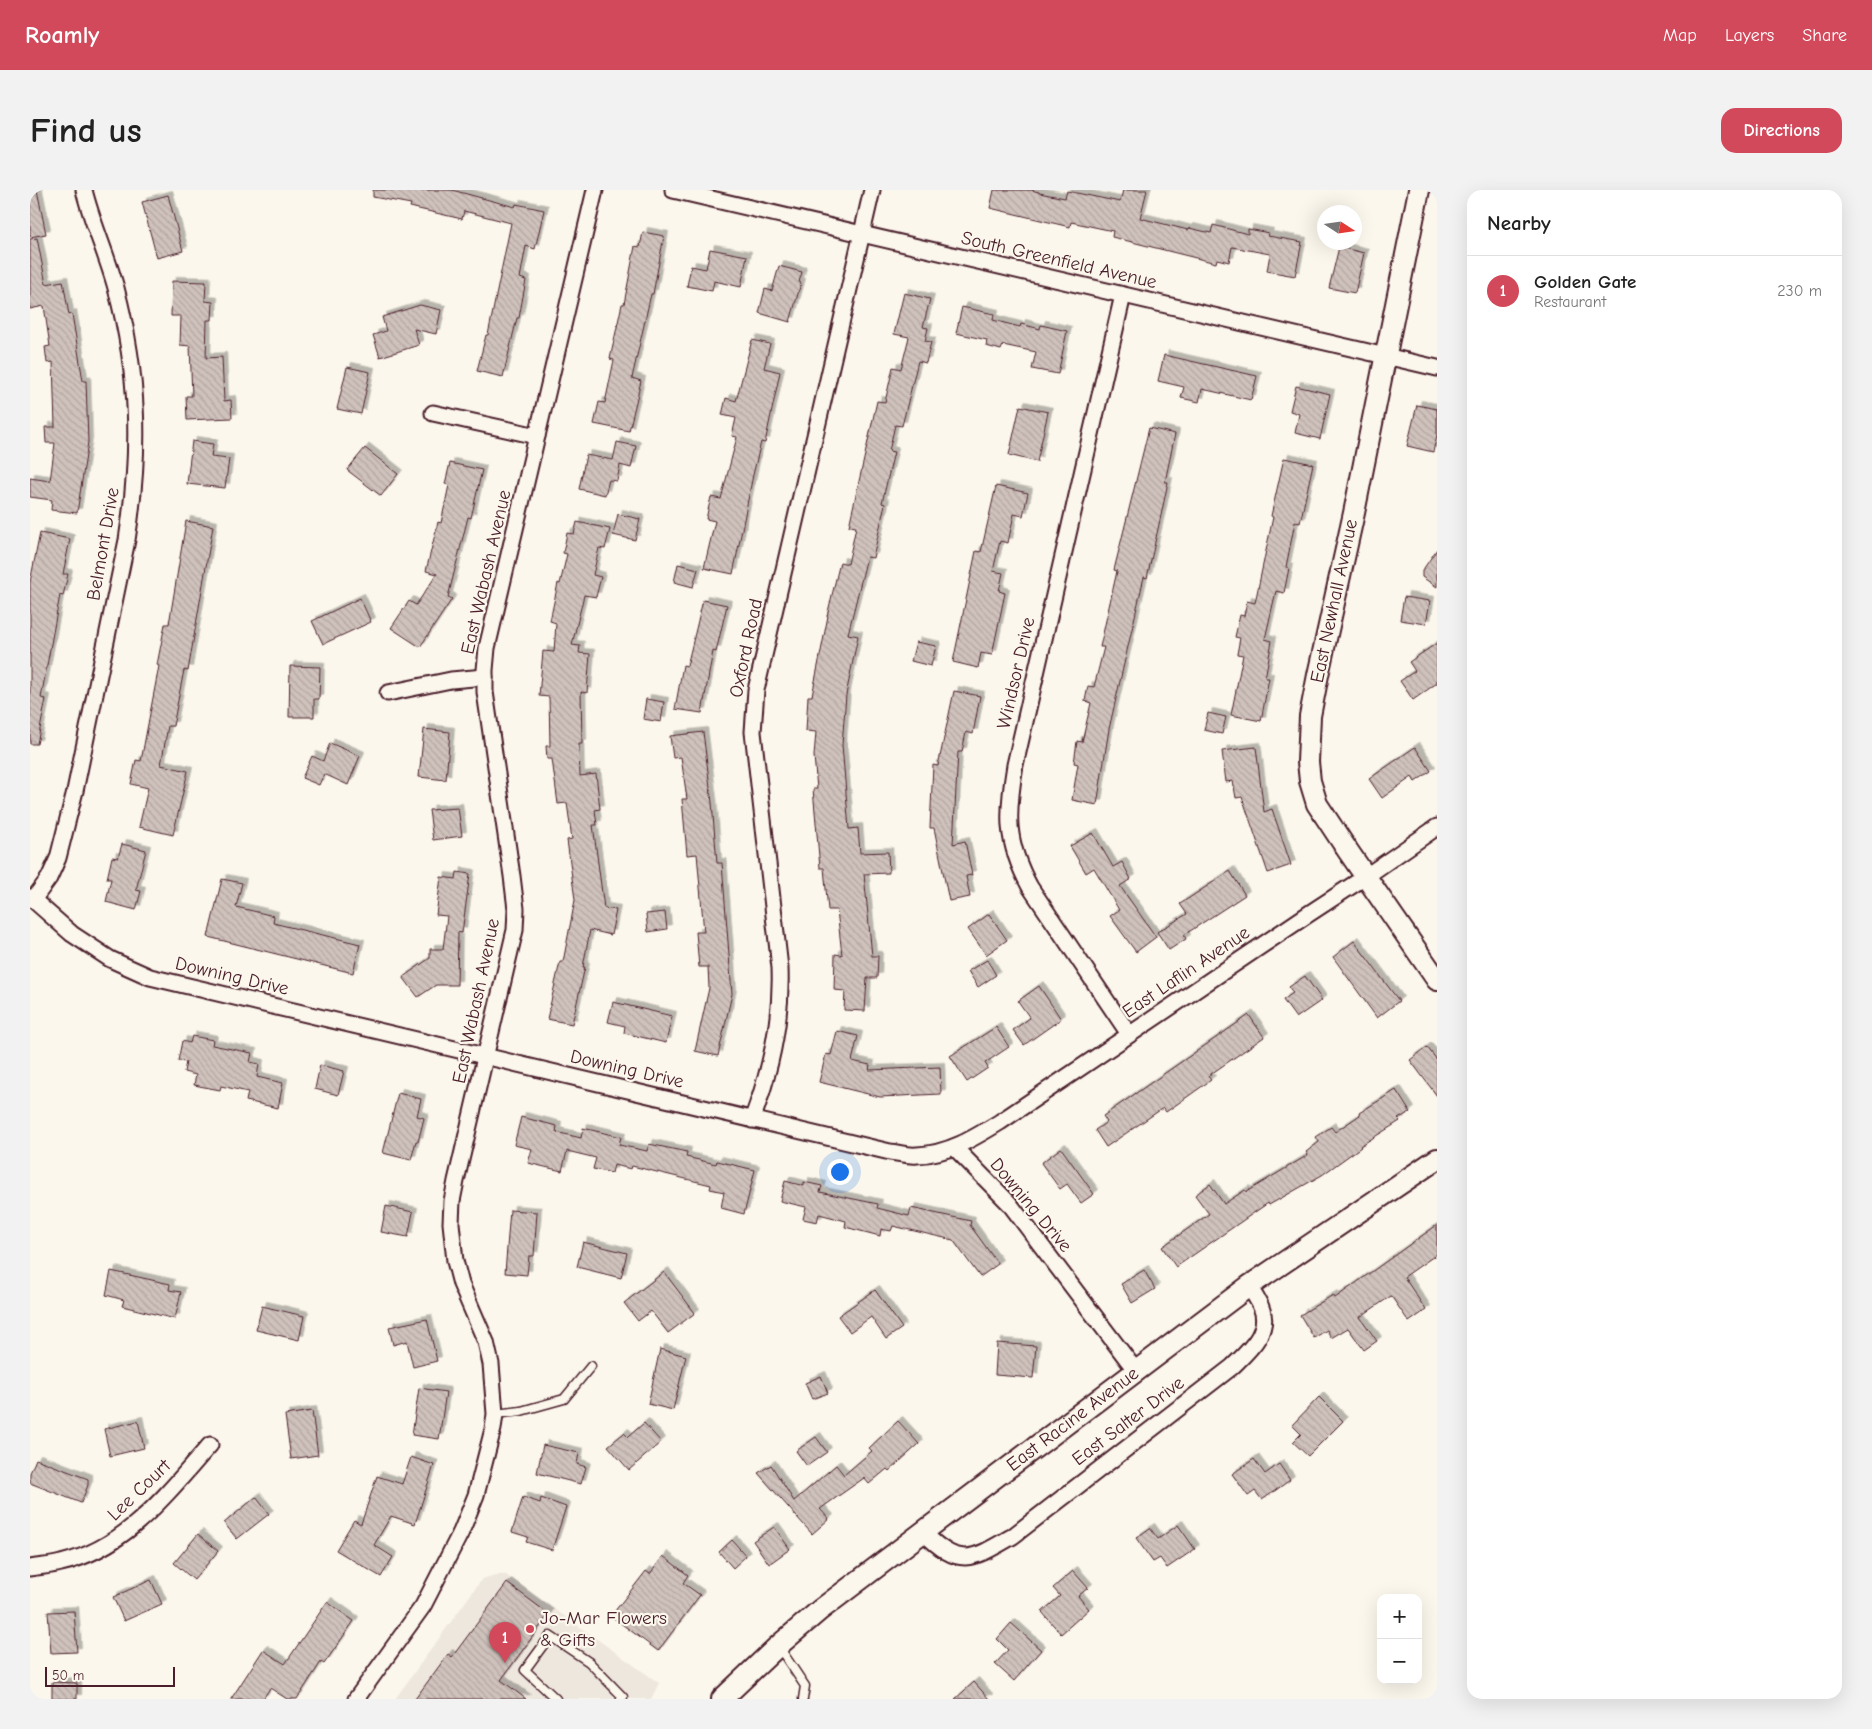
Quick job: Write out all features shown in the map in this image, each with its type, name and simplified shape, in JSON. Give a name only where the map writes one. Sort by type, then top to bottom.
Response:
[{"type":"main road","name":"East Newhall Avenue","points":[[1419,190],[1352,523],[1318,675],[1308,737],[1310,781],[1317,804],[1437,980]]},
{"type":"main road","name":"East Racine Avenue","points":[[722,1699],[778,1646],[820,1610],[1248,1286],[1437,1159]]},
{"type":"street","name":"Belmont Drive","points":[[32,898],[49,878],[58,858],[75,791],[127,540],[136,457],[136,412],[125,324],[115,285],[84,190]]},
{"type":"street","name":"East Wabash Avenue","points":[[356,1699],[423,1606],[460,1532],[476,1495],[483,1472],[495,1414],[491,1364],[486,1342],[461,1284],[455,1261],[451,1223],[456,1181],[515,930],[516,909],[511,866],[485,692],[485,677],[488,648],[594,190]]},
{"type":"street","name":"South Greenfield Avenue","points":[[673,190],[1437,368]]},
{"type":"street","name":"Oxford Road","points":[[752,1120],[766,1084],[776,1041],[781,995],[780,968],[752,732],[756,690],[872,190]]},
{"type":"street","name":"Windsor Drive","points":[[1123,295],[1015,765],[1008,813],[1011,838],[1017,862],[1027,881],[1129,1034]]},
{"type":"street","points":[[433,413],[537,436]]},
{"type":"street","points":[[388,693],[451,680],[485,677]]},
{"type":"street","name":"East Laflin Avenue","points":[[954,1147],[1000,1122],[1437,827]]},
{"type":"street","name":"Downing Drive","points":[[32,898],[72,934],[110,959],[150,977],[890,1152],[915,1156],[932,1154],[954,1147],[1009,1203],[1136,1371]]},
{"type":"street","name":"East Salter Drive","points":[[923,1532],[935,1544],[953,1556],[967,1557],[986,1552],[1013,1536],[1232,1367],[1254,1346],[1263,1325],[1261,1306],[1248,1286]]},
{"type":"street","name":"Lee Court","points":[[30,1568],[60,1564],[79,1558],[114,1541],[133,1527],[161,1500],[210,1445]]},
{"type":"lane","points":[[495,1414],[522,1411],[564,1399],[592,1366]]},
{"type":"lane","points":[[556,1699],[525,1670],[550,1636],[590,1662],[622,1697],[621,1699]]},
{"type":"lane","points":[[778,1646],[805,1686],[803,1699]]},
{"type":"shaded area","points":[[495,1575],[506,1575],[659,1683],[651,1699],[395,1699],[482,1579]]},
{"type":"building","points":[[30,190],[37,190],[46,234],[30,237]]},
{"type":"building","points":[[373,190],[452,190],[515,207],[516,204],[544,210],[535,249],[526,246],[520,278],[526,280],[519,318],[517,318],[503,377],[477,371],[486,335],[488,335],[511,223],[464,211],[462,219],[410,207],[411,204],[373,197]]},
{"type":"building","points":[[994,190],[1031,190],[1065,198],[1067,191],[1120,202],[1123,190],[1147,190],[1140,218],[1188,230],[1189,228],[1211,233],[1213,225],[1248,234],[1248,229],[1269,233],[1268,236],[1302,242],[1295,276],[1267,271],[1270,254],[1232,247],[1229,262],[1217,259],[1216,263],[1112,237],[1113,231],[1071,222],[1070,227],[990,208]]},
{"type":"building","points":[[168,195],[183,251],[157,258],[142,202]]},
{"type":"building","points":[[643,232],[664,236],[653,294],[651,294],[632,378],[641,381],[629,431],[594,424],[599,402],[605,403],[614,360],[610,359],[622,304],[624,304],[635,246],[640,247]]},
{"type":"building","points":[[37,238],[46,284],[63,281],[69,315],[72,314],[83,381],[86,381],[88,442],[77,513],[51,510],[52,500],[30,497],[30,478],[50,481],[55,443],[46,443],[45,427],[55,427],[53,362],[47,363],[45,347],[50,346],[44,306],[30,309],[30,239]]},
{"type":"building","points":[[710,249],[747,256],[741,287],[714,281],[712,291],[687,286],[691,266],[706,269]]},
{"type":"building","points":[[1338,250],[1352,250],[1364,253],[1355,293],[1329,288]]},
{"type":"building","points":[[779,266],[802,272],[799,282],[801,283],[790,322],[759,313],[765,289],[772,291]]},
{"type":"building","points":[[172,281],[206,282],[205,301],[213,302],[212,320],[207,320],[206,358],[222,357],[224,401],[231,400],[232,418],[187,420],[186,396],[192,396],[190,346],[180,345],[181,316],[171,316]]},
{"type":"building","points":[[904,293],[930,299],[923,327],[928,328],[925,341],[931,342],[926,363],[918,361],[902,426],[895,425],[889,451],[894,452],[882,503],[885,504],[873,558],[867,557],[848,634],[858,636],[846,695],[842,745],[849,829],[858,828],[860,853],[888,852],[889,873],[864,874],[872,956],[878,956],[877,978],[867,978],[865,1011],[844,1010],[845,991],[834,990],[835,954],[842,955],[837,910],[828,910],[824,868],[820,868],[813,789],[817,789],[814,756],[816,732],[806,731],[808,696],[812,696],[827,616],[840,562],[848,564],[856,527],[849,526],[877,401],[885,402],[893,367],[901,369],[909,337],[894,334]]},
{"type":"building","points":[[420,305],[441,310],[436,334],[414,329],[419,345],[380,357],[373,335],[386,331],[382,317]]},
{"type":"building","points":[[962,307],[994,314],[993,320],[1020,327],[1021,324],[1040,329],[1041,325],[1067,331],[1058,374],[1032,369],[1036,352],[1003,345],[1001,350],[986,346],[987,340],[956,333]]},
{"type":"building","points":[[752,340],[770,344],[764,368],[780,372],[765,443],[761,442],[753,475],[733,574],[704,568],[715,521],[706,519],[711,497],[721,499],[737,437],[732,436],[736,418],[722,415],[726,398],[736,401]]},
{"type":"building","points":[[1164,355],[1257,376],[1251,400],[1202,389],[1199,402],[1181,398],[1184,387],[1158,381]]},
{"type":"building","points":[[347,367],[370,372],[361,414],[337,409]]},
{"type":"building","points":[[1296,386],[1330,394],[1320,439],[1295,433],[1299,414],[1290,411]]},
{"type":"building","points":[[1417,405],[1437,409],[1437,435],[1433,452],[1407,446]]},
{"type":"building","points":[[1020,406],[1048,412],[1037,462],[1009,455]]},
{"type":"building","points":[[1149,428],[1175,434],[1165,482],[1168,482],[1162,511],[1147,578],[1144,577],[1109,729],[1097,805],[1072,800],[1078,764],[1074,763],[1077,741],[1082,742],[1091,703],[1085,701],[1088,686],[1094,687],[1104,647],[1100,647],[1117,571],[1114,570]]},
{"type":"building","points":[[192,441],[213,444],[211,457],[229,459],[225,488],[187,484]]},
{"type":"building","points":[[617,442],[636,446],[631,468],[620,465],[617,481],[609,480],[605,495],[579,489],[586,455],[613,460]]},
{"type":"building","points":[[365,448],[398,474],[381,496],[347,470]]},
{"type":"building","points":[[1284,458],[1313,464],[1300,523],[1295,522],[1286,567],[1289,568],[1284,593],[1276,591],[1265,639],[1272,641],[1265,678],[1269,678],[1261,721],[1231,715],[1243,655],[1237,654],[1240,638],[1235,637],[1240,615],[1244,616],[1247,601],[1255,603]]},
{"type":"building","points":[[450,463],[482,470],[471,518],[468,517],[448,597],[452,599],[420,647],[391,628],[409,601],[416,605],[437,574],[426,571],[438,522],[441,523],[449,485],[445,484]]},
{"type":"building","points":[[996,486],[1028,493],[1023,516],[1014,514],[1008,543],[1000,541],[993,571],[1003,573],[999,591],[1005,593],[992,655],[981,653],[978,668],[953,662],[976,551],[981,552]]},
{"type":"building","points":[[618,514],[640,519],[635,540],[613,535]]},
{"type":"building","points":[[186,521],[213,526],[188,671],[184,670],[173,726],[168,726],[161,765],[188,771],[173,835],[139,827],[148,788],[131,784],[136,760],[141,761],[165,624],[169,624]]},
{"type":"building","points":[[577,522],[610,529],[605,549],[599,548],[593,575],[601,577],[596,597],[584,595],[572,645],[580,646],[579,653],[590,654],[587,693],[581,692],[582,744],[579,744],[580,776],[596,774],[600,809],[595,810],[597,825],[593,825],[604,908],[616,910],[611,935],[590,930],[583,967],[585,967],[572,1024],[547,1019],[560,962],[563,962],[575,900],[567,840],[572,839],[567,803],[558,804],[552,759],[547,759],[546,746],[550,746],[549,697],[539,696],[543,651],[554,652],[556,623],[550,621],[558,583],[560,584],[567,554],[563,553],[567,533],[574,534]]},
{"type":"building","points":[[40,533],[70,539],[63,574],[68,574],[63,596],[60,595],[41,698],[46,699],[37,744],[30,744],[30,582]]},
{"type":"building","points":[[1437,549],[1437,587],[1422,577],[1422,571]]},
{"type":"building","points":[[678,564],[698,569],[693,587],[674,582]]},
{"type":"building","points":[[1404,597],[1430,601],[1426,624],[1400,620]]},
{"type":"building","points":[[360,598],[371,622],[323,644],[312,621]]},
{"type":"building","points":[[703,600],[727,605],[716,652],[713,651],[702,713],[675,709],[683,665],[687,666]]},
{"type":"building","points":[[916,642],[936,646],[931,666],[911,661]]},
{"type":"building","points":[[1437,643],[1437,683],[1413,700],[1400,681],[1415,671],[1409,662]]},
{"type":"building","points":[[290,666],[320,667],[319,699],[314,699],[314,717],[289,717]]},
{"type":"building","points":[[954,691],[980,696],[973,734],[966,732],[962,752],[958,752],[953,844],[965,841],[972,875],[966,876],[970,897],[949,901],[934,828],[930,828],[933,765],[938,766]]},
{"type":"building","points":[[646,699],[664,702],[661,722],[643,719]]},
{"type":"building","points":[[1208,713],[1226,717],[1222,734],[1204,730]]},
{"type":"building","points":[[424,729],[450,732],[446,780],[419,777]]},
{"type":"building","points":[[703,732],[717,863],[722,863],[732,994],[718,1056],[695,1051],[709,988],[708,967],[699,967],[696,932],[704,932],[697,854],[687,855],[682,799],[687,799],[681,757],[673,758],[670,736]]},
{"type":"building","points":[[330,743],[360,756],[348,785],[324,774],[319,785],[302,778],[312,756],[323,761]]},
{"type":"building","points":[[1256,747],[1264,812],[1272,809],[1291,865],[1268,873],[1242,797],[1236,798],[1233,781],[1226,782],[1222,751]]},
{"type":"building","points":[[1415,747],[1431,771],[1415,782],[1412,777],[1382,798],[1369,779]]},
{"type":"building","points":[[458,808],[462,836],[433,840],[429,810]]},
{"type":"building","points":[[1093,833],[1113,867],[1122,862],[1131,879],[1120,886],[1156,937],[1136,952],[1110,916],[1119,910],[1094,868],[1086,873],[1070,846]]},
{"type":"building","points":[[122,844],[146,850],[136,890],[141,891],[136,910],[106,902],[111,879],[107,879],[112,857],[118,858]]},
{"type":"building","points":[[1230,871],[1245,895],[1184,935],[1186,939],[1169,950],[1157,932],[1187,914],[1180,904]]},
{"type":"building","points":[[457,872],[470,874],[462,933],[458,932],[457,985],[436,985],[418,997],[403,977],[430,958],[430,949],[443,949],[447,916],[436,915],[441,877],[456,879]]},
{"type":"building","points":[[222,879],[242,883],[236,907],[274,916],[273,923],[360,944],[353,973],[208,937]]},
{"type":"building","points":[[665,912],[667,929],[648,932],[646,914]]},
{"type":"building","points":[[989,914],[1007,940],[986,955],[968,929]]},
{"type":"building","points":[[1354,941],[1399,1001],[1377,1018],[1333,957]]},
{"type":"building","points":[[987,960],[996,975],[978,987],[968,971]]},
{"type":"building","points":[[1305,976],[1322,1000],[1296,1018],[1283,1000],[1293,993],[1289,987]]},
{"type":"building","points":[[1039,986],[1061,1019],[1024,1045],[1013,1030],[1030,1018],[1018,1001]]},
{"type":"building","points":[[613,1002],[672,1016],[666,1043],[624,1033],[625,1026],[608,1022]]},
{"type":"building","points":[[1249,1015],[1264,1037],[1208,1076],[1211,1080],[1166,1112],[1163,1108],[1106,1147],[1095,1130],[1107,1122],[1103,1116]]},
{"type":"building","points":[[996,1027],[1009,1047],[985,1063],[988,1068],[967,1082],[950,1056]]},
{"type":"building","points":[[837,1031],[858,1036],[852,1061],[870,1065],[869,1070],[940,1067],[941,1094],[880,1097],[819,1082],[826,1054],[831,1055]]},
{"type":"building","points":[[192,1036],[213,1040],[212,1045],[252,1053],[250,1062],[259,1064],[257,1077],[283,1083],[278,1108],[246,1101],[248,1092],[221,1086],[220,1090],[194,1085],[196,1075],[184,1072],[186,1062],[178,1061],[182,1041],[190,1043]]},
{"type":"building","points":[[1427,1047],[1437,1060],[1437,1096],[1410,1060]]},
{"type":"building","points":[[320,1065],[344,1071],[338,1095],[315,1089]]},
{"type":"building","points":[[1396,1090],[1410,1112],[1398,1119],[1400,1121],[1360,1146],[1322,1175],[1269,1205],[1268,1203],[1176,1267],[1162,1247],[1209,1214],[1195,1195],[1210,1184],[1224,1204],[1245,1190],[1246,1192],[1308,1155],[1306,1152],[1319,1142],[1316,1137],[1331,1127],[1335,1132],[1360,1115],[1359,1113]]},
{"type":"building","points":[[398,1093],[421,1099],[417,1116],[424,1118],[411,1160],[383,1153]]},
{"type":"building","points":[[521,1117],[557,1126],[556,1132],[581,1138],[583,1128],[621,1137],[619,1145],[647,1151],[649,1144],[687,1152],[686,1157],[716,1164],[717,1161],[755,1170],[744,1214],[721,1208],[724,1192],[710,1189],[711,1185],[632,1166],[631,1169],[614,1165],[612,1173],[593,1169],[596,1158],[567,1151],[562,1171],[528,1163],[532,1149],[514,1145]]},
{"type":"building","points":[[1061,1148],[1094,1194],[1081,1203],[1067,1184],[1060,1189],[1041,1163]]},
{"type":"building","points":[[785,1181],[804,1186],[804,1182],[822,1186],[820,1192],[878,1204],[877,1208],[909,1216],[911,1208],[971,1221],[970,1225],[998,1264],[980,1277],[953,1240],[893,1226],[891,1231],[881,1229],[880,1236],[845,1227],[846,1221],[819,1214],[817,1222],[803,1219],[806,1207],[780,1201]]},
{"type":"building","points":[[386,1206],[413,1212],[408,1237],[381,1232]]},
{"type":"building","points":[[510,1210],[537,1212],[534,1256],[529,1256],[527,1275],[505,1273]]},
{"type":"building","points":[[1437,1225],[1437,1254],[1404,1277],[1426,1310],[1409,1322],[1391,1296],[1360,1317],[1377,1341],[1364,1350],[1348,1328],[1331,1338],[1327,1330],[1314,1338],[1300,1315],[1333,1295],[1335,1298]]},
{"type":"building","points":[[583,1242],[627,1253],[621,1278],[577,1267]]},
{"type":"building","points":[[1144,1270],[1155,1289],[1132,1303],[1121,1284]]},
{"type":"building","points":[[111,1271],[170,1284],[169,1290],[181,1292],[175,1319],[122,1306],[124,1300],[106,1295]]},
{"type":"building","points":[[664,1272],[695,1313],[668,1333],[651,1311],[638,1321],[624,1303]]},
{"type":"building","points":[[875,1290],[902,1328],[886,1339],[871,1317],[850,1332],[838,1316]]},
{"type":"building","points":[[262,1306],[304,1316],[299,1340],[256,1330]]},
{"type":"building","points":[[427,1319],[437,1361],[413,1367],[407,1341],[393,1345],[389,1327]]},
{"type":"building","points":[[997,1343],[1036,1346],[1033,1378],[995,1375]]},
{"type":"building","points":[[660,1349],[686,1356],[673,1410],[648,1404]]},
{"type":"building","points":[[821,1376],[828,1393],[812,1399],[805,1383]]},
{"type":"building","points":[[419,1388],[446,1392],[439,1439],[412,1435]]},
{"type":"building","points":[[1319,1397],[1343,1421],[1308,1456],[1293,1442],[1301,1434],[1292,1425]]},
{"type":"building","points":[[312,1411],[318,1455],[291,1459],[285,1415]]},
{"type":"building","points":[[138,1421],[144,1448],[110,1456],[104,1429]]},
{"type":"building","points":[[898,1421],[919,1444],[889,1471],[887,1469],[869,1484],[864,1478],[820,1509],[829,1519],[812,1534],[758,1473],[771,1465],[794,1501],[836,1465],[844,1475],[872,1451],[869,1448]]},
{"type":"building","points":[[644,1423],[661,1442],[629,1470],[608,1446],[624,1433],[628,1437]]},
{"type":"building","points":[[816,1437],[827,1452],[807,1466],[796,1451]]},
{"type":"building","points":[[543,1445],[579,1453],[577,1464],[586,1467],[581,1484],[537,1473]]},
{"type":"building","points":[[411,1457],[434,1465],[415,1524],[391,1516],[374,1545],[393,1557],[381,1577],[336,1550],[354,1520],[361,1524],[377,1476],[402,1484]]},
{"type":"building","points":[[36,1459],[88,1479],[88,1485],[81,1503],[30,1483],[30,1473]]},
{"type":"building","points":[[1254,1459],[1265,1474],[1279,1464],[1290,1480],[1262,1500],[1255,1491],[1248,1496],[1232,1474]]},
{"type":"building","points":[[256,1497],[269,1514],[237,1539],[224,1523]]},
{"type":"building","points":[[523,1497],[540,1503],[541,1498],[566,1507],[552,1550],[526,1542],[528,1537],[512,1532]]},
{"type":"building","points":[[1178,1525],[1195,1549],[1167,1568],[1160,1558],[1153,1562],[1136,1538],[1150,1528],[1158,1539]]},
{"type":"building","points":[[774,1527],[790,1549],[769,1564],[753,1541]]},
{"type":"building","points":[[198,1534],[218,1551],[194,1580],[174,1563]]},
{"type":"building","points":[[732,1540],[746,1556],[733,1568],[719,1552]]},
{"type":"building","points":[[663,1556],[688,1575],[683,1583],[700,1595],[658,1651],[611,1616],[646,1571],[650,1574]]},
{"type":"building","points":[[1073,1571],[1088,1588],[1078,1596],[1089,1609],[1061,1634],[1042,1612],[1060,1596],[1053,1588]]},
{"type":"building","points":[[151,1580],[162,1604],[124,1621],[113,1597]]},
{"type":"building","points":[[507,1583],[549,1614],[501,1680],[526,1699],[415,1699],[448,1654],[452,1657]]},
{"type":"building","points":[[327,1602],[354,1621],[324,1664],[321,1662],[297,1699],[287,1699],[270,1688],[263,1699],[231,1699],[263,1650],[285,1664]]},
{"type":"building","points":[[74,1611],[77,1652],[51,1653],[48,1612]]},
{"type":"building","points":[[1011,1623],[1041,1650],[1014,1681],[995,1664],[1008,1650],[997,1639]]},
{"type":"building","points":[[52,1682],[77,1683],[77,1699],[52,1699]]},
{"type":"building","points":[[974,1682],[989,1699],[955,1699]]},
{"type":"place","name":"Jo-Mar Flowers & Gifts","points":[[530,1629]]},
{"type":"place","name":"Golden Gate","points":[[505,1663]]}]
